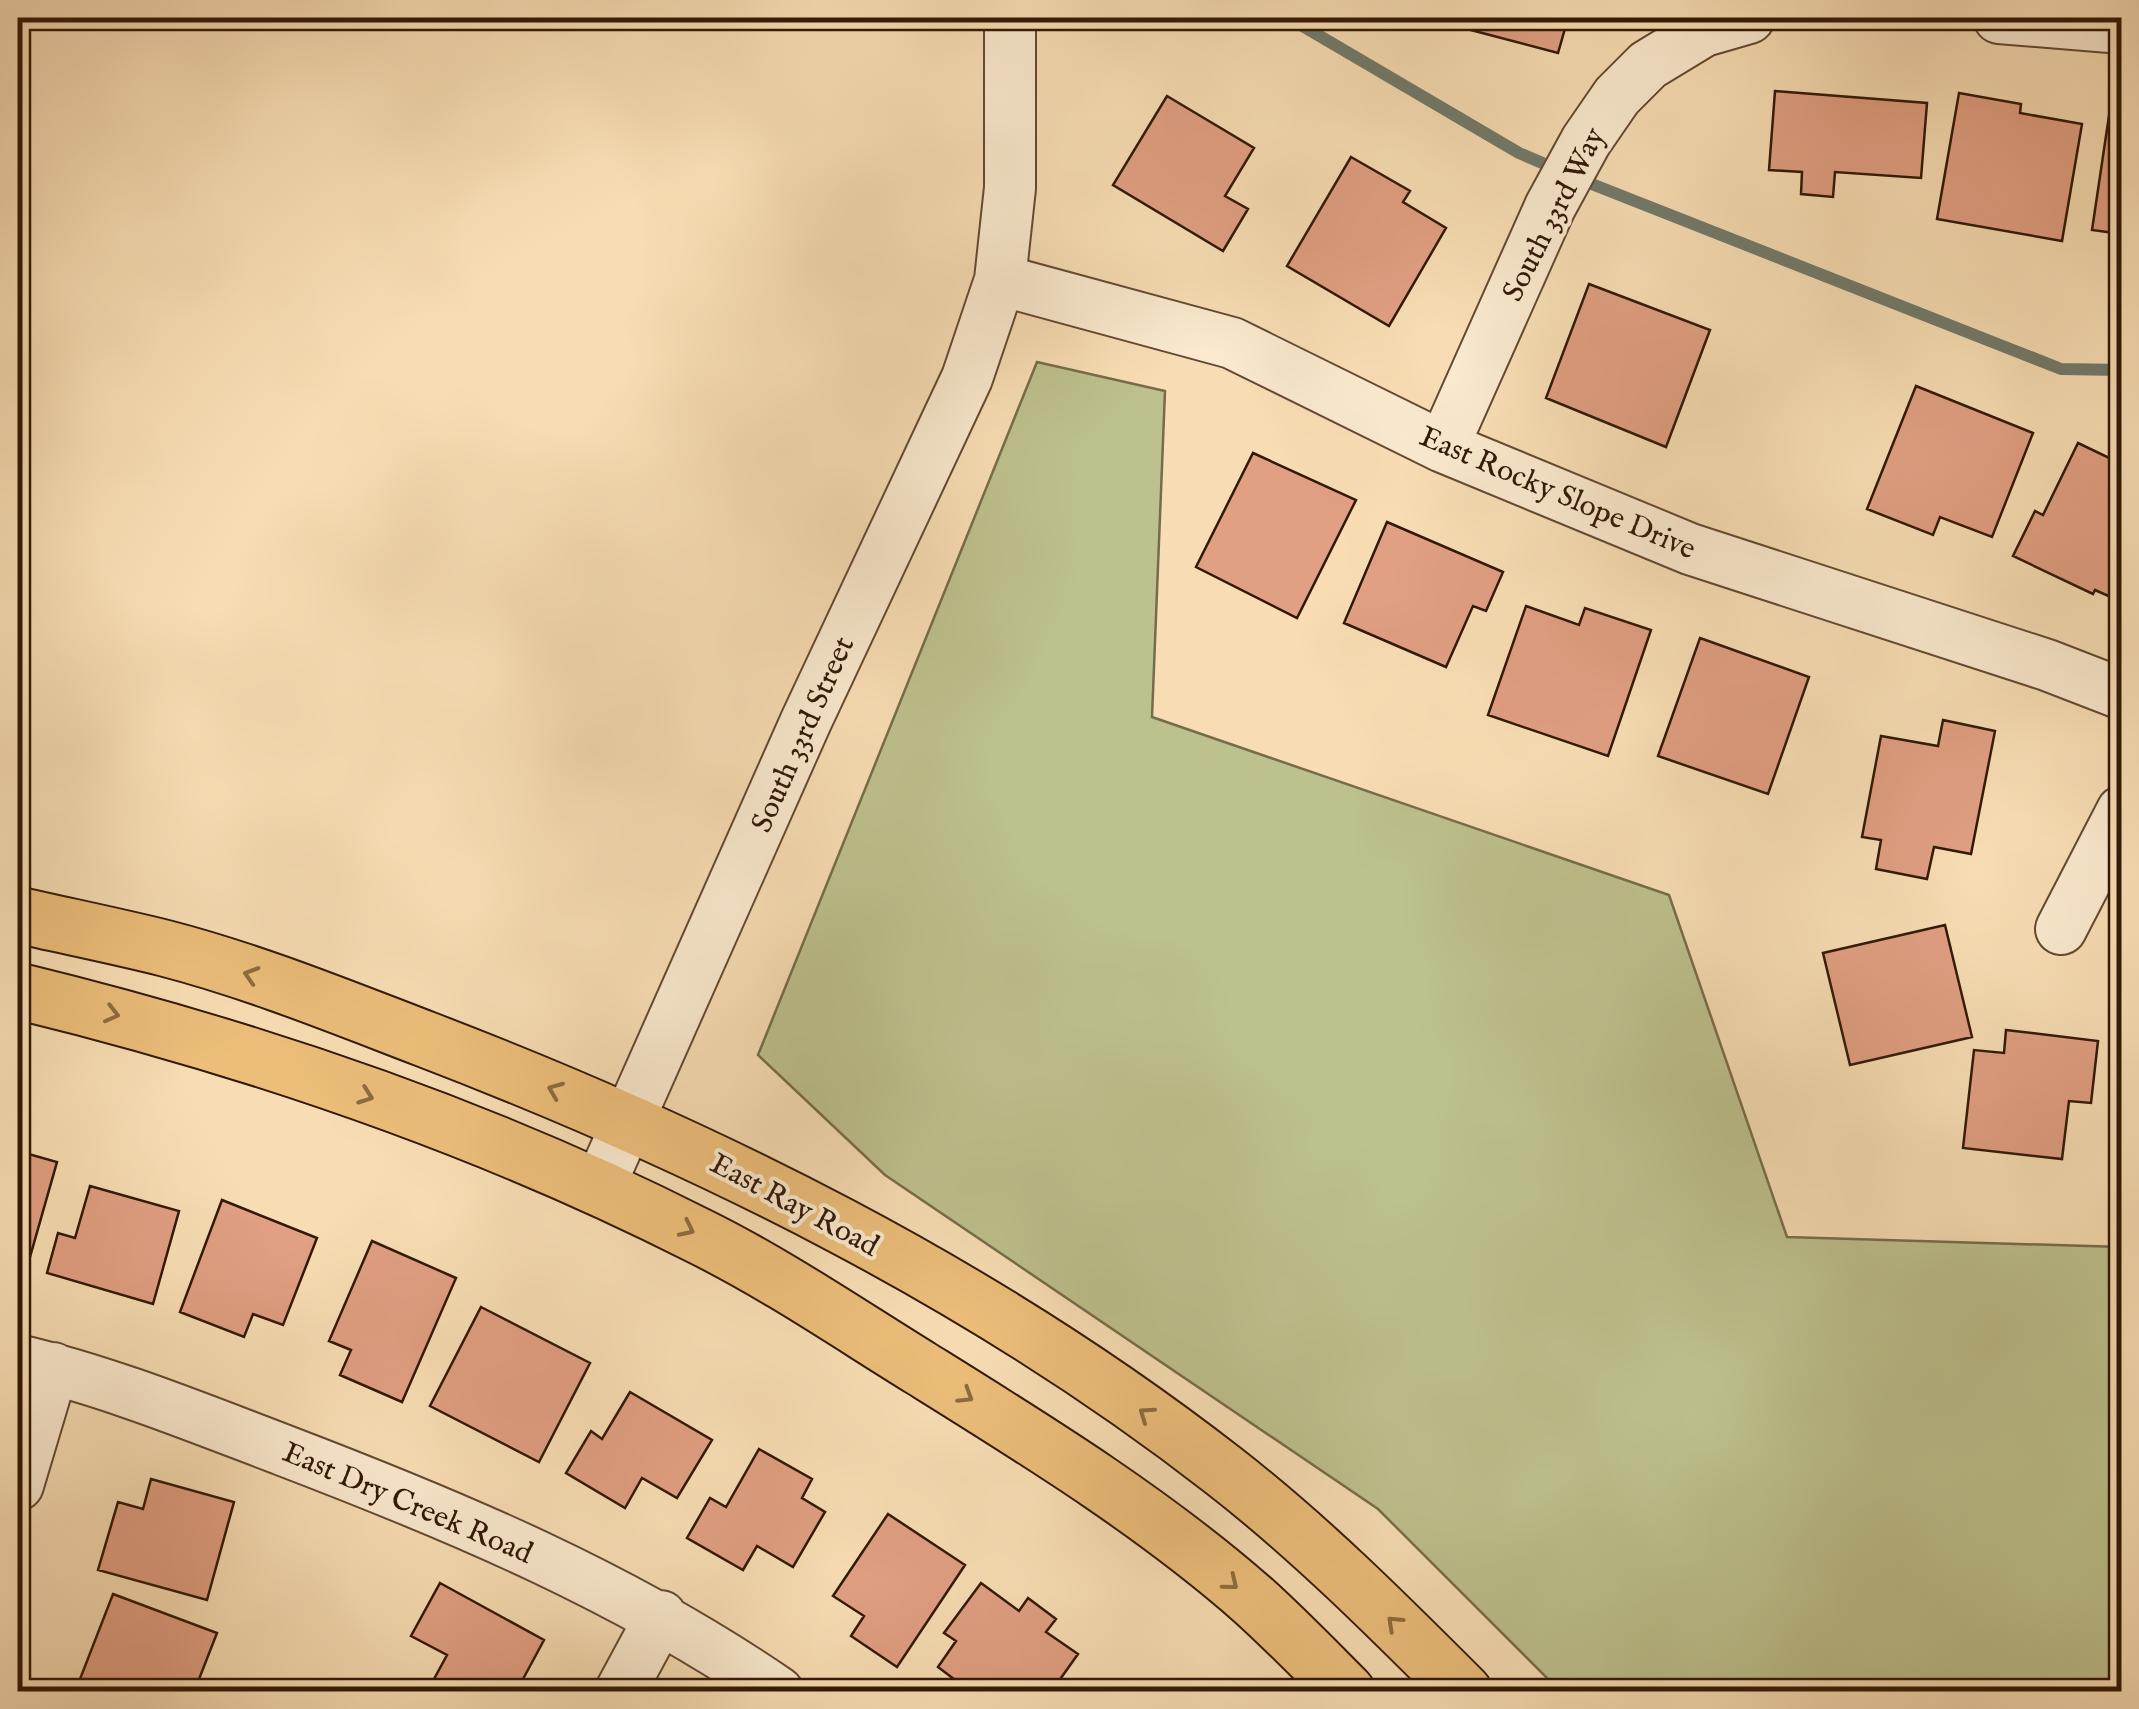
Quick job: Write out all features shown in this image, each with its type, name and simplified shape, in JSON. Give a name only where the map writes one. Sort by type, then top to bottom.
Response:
[{"type":"main road","name":"East Ray Road","points":[[18,915],[167,949],[282,984],[630,1121],[738,1172],[912,1266],[1030,1336],[1130,1403],[1280,1518],[1464,1692]]},
{"type":"main road","points":[[18,991],[144,1022],[274,1063],[599,1187],[704,1238],[992,1412],[1118,1496],[1254,1601],[1347,1692]]},
{"type":"street","name":"South 33rd Street","points":[[599,1187],[806,721],[967,378],[1000,280],[1010,188],[1010,18]]},
{"type":"street","points":[[2000,18],[2122,28]]},
{"type":"street","name":"South 33rd Way","points":[[1443,447],[1550,207],[1586,142],[1617,96],[1648,65],[1718,22]]},
{"type":"street","name":"East Rocky Slope Drive","points":[[1000,280],[1232,343],[1443,447],[1690,549],[2047,665],[2122,694]]},
{"type":"street","points":[[2060,929],[2122,811]]},
{"type":"street","points":[[18,1485],[35,1364]]},
{"type":"street","name":"East Dry Creek Road","points":[[35,1364],[181,1411],[397,1493],[596,1582],[661,1616],[778,1692]]},
{"type":"street","points":[[620,1692],[661,1616]]},
{"type":"green space","points":[[1037,362],[1165,391],[1152,717],[1669,895],[1787,1237],[2121,1247],[2121,1691],[1560,1691],[1378,1509],[885,1175],[758,1055]]},
{"type":"building","points":[[1454,18],[1568,18],[1558,53],[1452,25]]},
{"type":"building","points":[[1775,91],[1927,103],[1921,178],[1835,172],[1833,197],[1801,194],[1802,172],[1769,170]]},
{"type":"building","points":[[1959,93],[2021,104],[2020,113],[2082,124],[2062,241],[1937,219]]},
{"type":"building","points":[[1167,96],[1254,148],[1225,196],[1248,209],[1223,251],[1113,185]]},
{"type":"building","points":[[2110,109],[2122,110],[2122,234],[2092,230]]},
{"type":"building","points":[[1351,157],[1410,191],[1403,202],[1446,228],[1389,326],[1287,266]]},
{"type":"building","points":[[1589,284],[1710,330],[1666,447],[1546,398]]},
{"type":"building","points":[[1916,386],[2033,433],[1992,537],[1940,517],[1933,535],[1867,509]]},
{"type":"building","points":[[2078,443],[2122,464],[2122,602],[2095,590],[2093,594],[2013,556],[2035,511],[2043,515]]},
{"type":"building","points":[[1253,453],[1356,500],[1297,618],[1196,567]]},
{"type":"building","points":[[1387,522],[1503,572],[1486,611],[1473,606],[1446,667],[1344,623]]},
{"type":"building","points":[[1526,606],[1579,625],[1585,608],[1651,630],[1608,756],[1488,715]]},
{"type":"building","points":[[1700,638],[1809,677],[1768,794],[1658,756]]},
{"type":"building","points":[[1943,720],[1995,731],[1971,854],[1934,847],[1927,879],[1876,869],[1881,840],[1862,837],[1881,736],[1938,746]]},
{"type":"building","points":[[1945,925],[1972,1037],[1850,1065],[1823,953]]},
{"type":"building","points":[[2006,1030],[2098,1041],[2091,1103],[2069,1101],[2062,1159],[1963,1148],[1974,1050],[2004,1053]]},
{"type":"building","points":[[18,1151],[57,1162],[26,1271],[18,1268]]},
{"type":"building","points":[[90,1186],[179,1211],[153,1304],[47,1273],[58,1233],[75,1238]]},
{"type":"building","points":[[222,1200],[317,1238],[283,1325],[253,1314],[244,1337],[180,1312]]},
{"type":"building","points":[[372,1241],[456,1278],[402,1402],[340,1375],[351,1350],[329,1341]]},
{"type":"building","points":[[481,1307],[590,1363],[539,1462],[430,1406]]},
{"type":"building","points":[[630,1392],[712,1440],[677,1498],[642,1478],[625,1508],[566,1473],[591,1431],[602,1439]]},
{"type":"building","points":[[759,1449],[812,1479],[802,1498],[825,1512],[793,1567],[757,1546],[743,1570],[687,1538],[710,1498],[726,1507]]},
{"type":"building","points":[[151,1479],[234,1502],[207,1600],[98,1570],[118,1502],[143,1509]]},
{"type":"building","points":[[888,1514],[965,1565],[897,1667],[851,1636],[864,1616],[833,1596]]},
{"type":"building","points":[[440,1583],[544,1640],[516,1692],[427,1692],[447,1655],[411,1636]]},
{"type":"building","points":[[981,1583],[1019,1611],[1028,1598],[1056,1619],[1046,1632],[1078,1654],[1051,1692],[971,1692],[938,1667],[956,1641],[944,1633]]},
{"type":"building","points":[[113,1594],[217,1633],[194,1692],[75,1692]]},
{"type":"waterway","points":[[1289,18],[1519,153],[1561,171]]},
{"type":"waterway","points":[[1579,179],[2061,369],[2122,370]]}]
